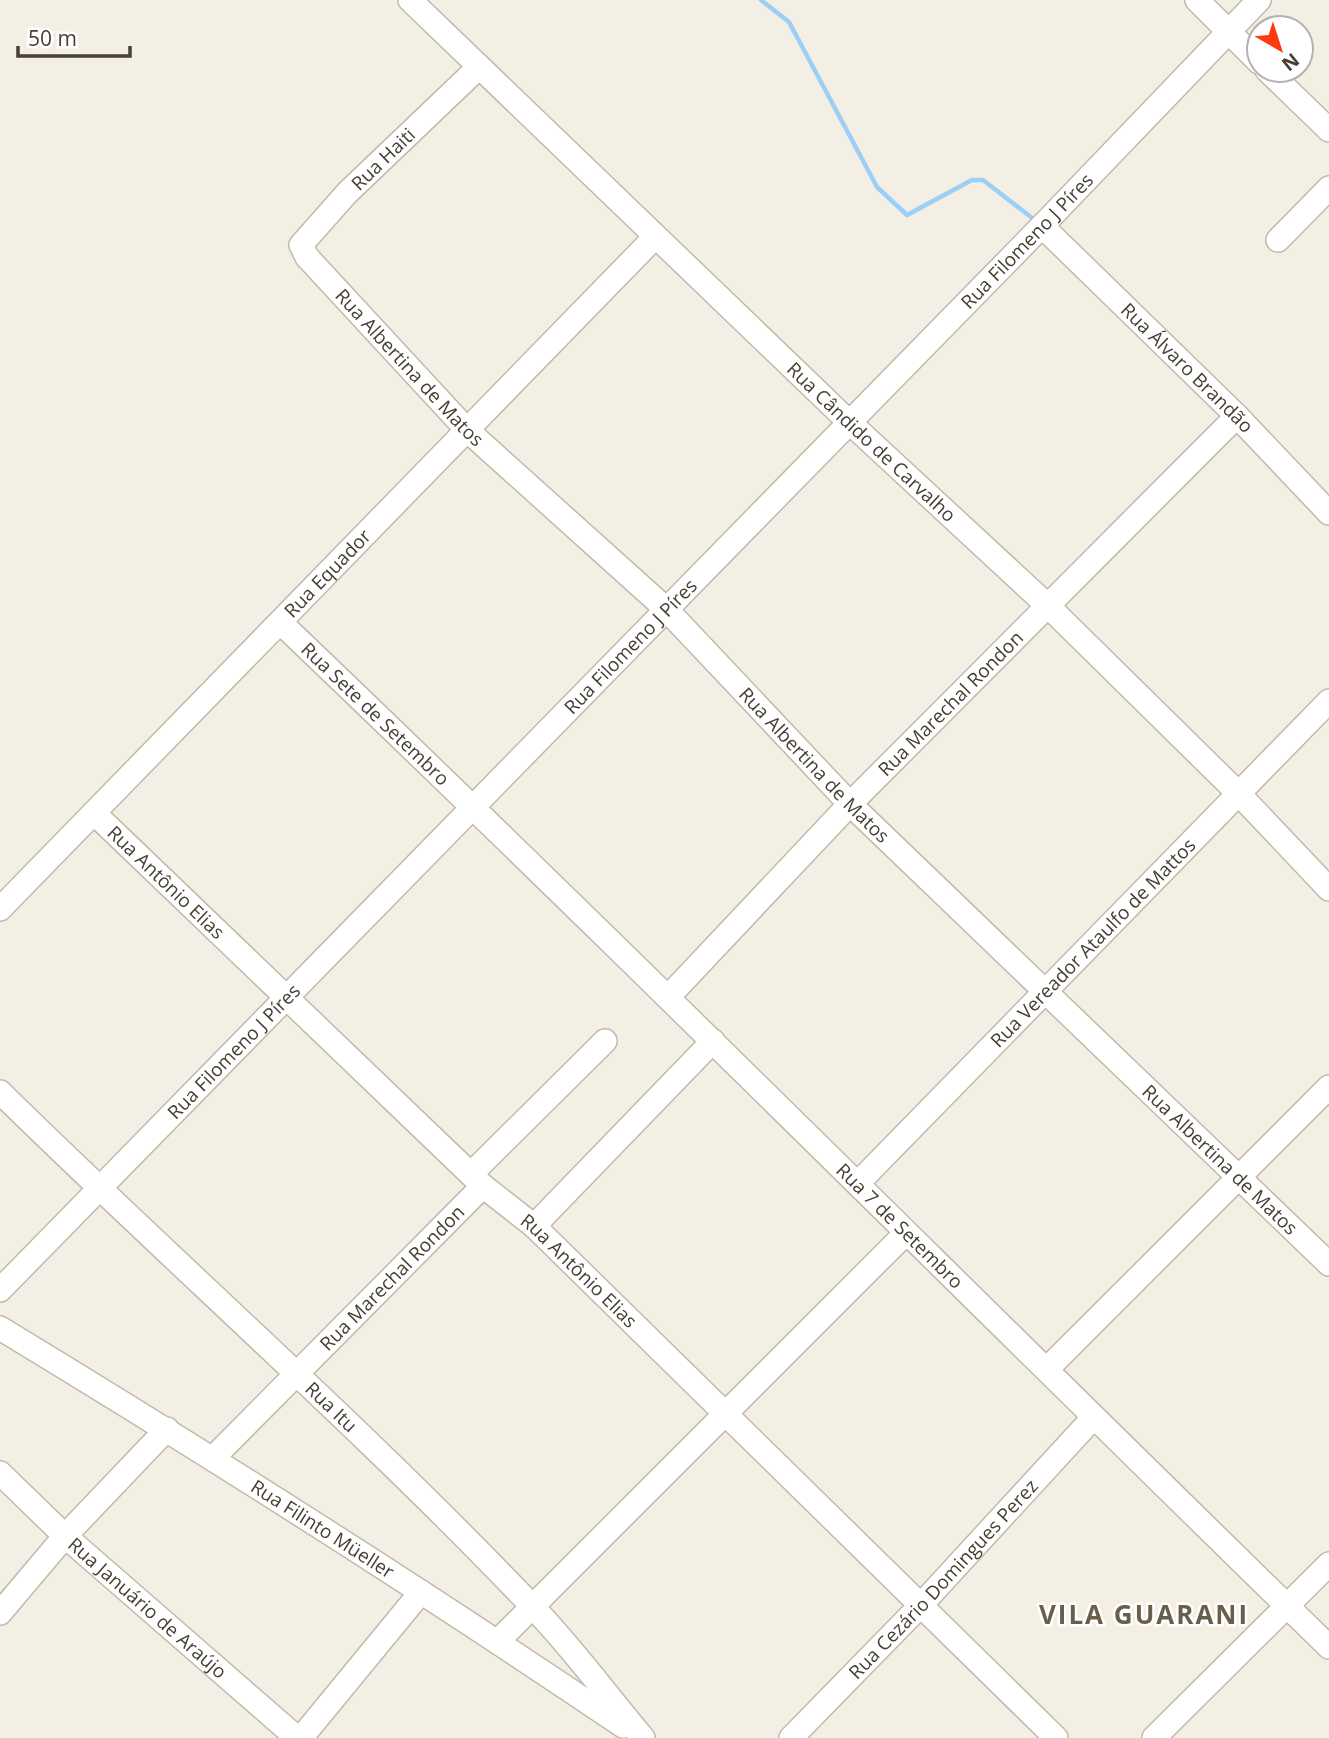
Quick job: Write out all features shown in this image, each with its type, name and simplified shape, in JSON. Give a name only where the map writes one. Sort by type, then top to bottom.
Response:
[{"type":"street","name":"Rua Cândido de Carvalho","points":[[410,0],[848,421],[1049,607],[1239,794],[1329,889]]},
{"type":"street","points":[[1197,0],[1245,48]]},
{"type":"street","name":"Rua Filomeno J Píres","points":[[0,1290],[848,421],[1042,226],[1259,0]]},
{"type":"street","name":"Rua Haiti","points":[[307,257],[301,245],[347,193],[479,67]]},
{"type":"street","points":[[1282,84],[1329,130]]},
{"type":"street","points":[[1278,240],[1329,188]]},
{"type":"street","name":"Rua Álvaro Brandão","points":[[1042,226],[1237,416],[1329,513]]},
{"type":"street","name":"Rua Equador","points":[[0,909],[655,237]]},
{"type":"street","name":"Rua Albertina de Matos","points":[[307,257],[467,430],[666,609],[850,804],[1240,1175],[1329,1264]]},
{"type":"street","name":"Rua Marechal Rondon","points":[[669,996],[850,804],[1237,416]]},
{"type":"street","name":"Rua Sete de Setembro","points":[[281,623],[472,805]]},
{"type":"street","name":"Rua Vereador Ataulfo de Mattos","points":[[858,1183],[1044,989],[1329,701]]},
{"type":"street","name":"Rua 7 de Setembro","points":[[472,805],[1329,1647]]},
{"type":"street","name":"Rua Antônio Elias","points":[[94,813],[477,1180],[534,1226],[1056,1738]]},
{"type":"street","name":"Rua Marechal Rondon","points":[[213,1458],[297,1373],[605,1041]]},
{"type":"street","points":[[534,1226],[713,1041]]},
{"type":"street","points":[[1047,1369],[1329,1087]]},
{"type":"street","name":"Rua Itu","points":[[0,1091],[99,1189],[297,1373],[532,1605],[642,1738]]},
{"type":"street","points":[[498,1641],[906,1233]]},
{"type":"street","name":"Rua Filinto Müeller","points":[[0,1328],[213,1458],[498,1641],[642,1738]]},
{"type":"street","name":"Rua Cezário Domingues Perez","points":[[791,1738],[920,1606],[1093,1418]]},
{"type":"street","points":[[0,1613],[65,1536],[167,1429]]},
{"type":"street","name":"Rua Januário de Araújo","points":[[0,1473],[65,1536],[299,1738]]},
{"type":"street","points":[[1154,1738],[1329,1564]]},
{"type":"street","points":[[299,1738],[421,1592]]},
{"type":"waterway","points":[[761,0],[789,22],[877,187],[907,215],[972,180],[983,180],[1036,221]]},
{"type":"district","name":"VILA GUARANI","points":[[1144,1615]]}]
